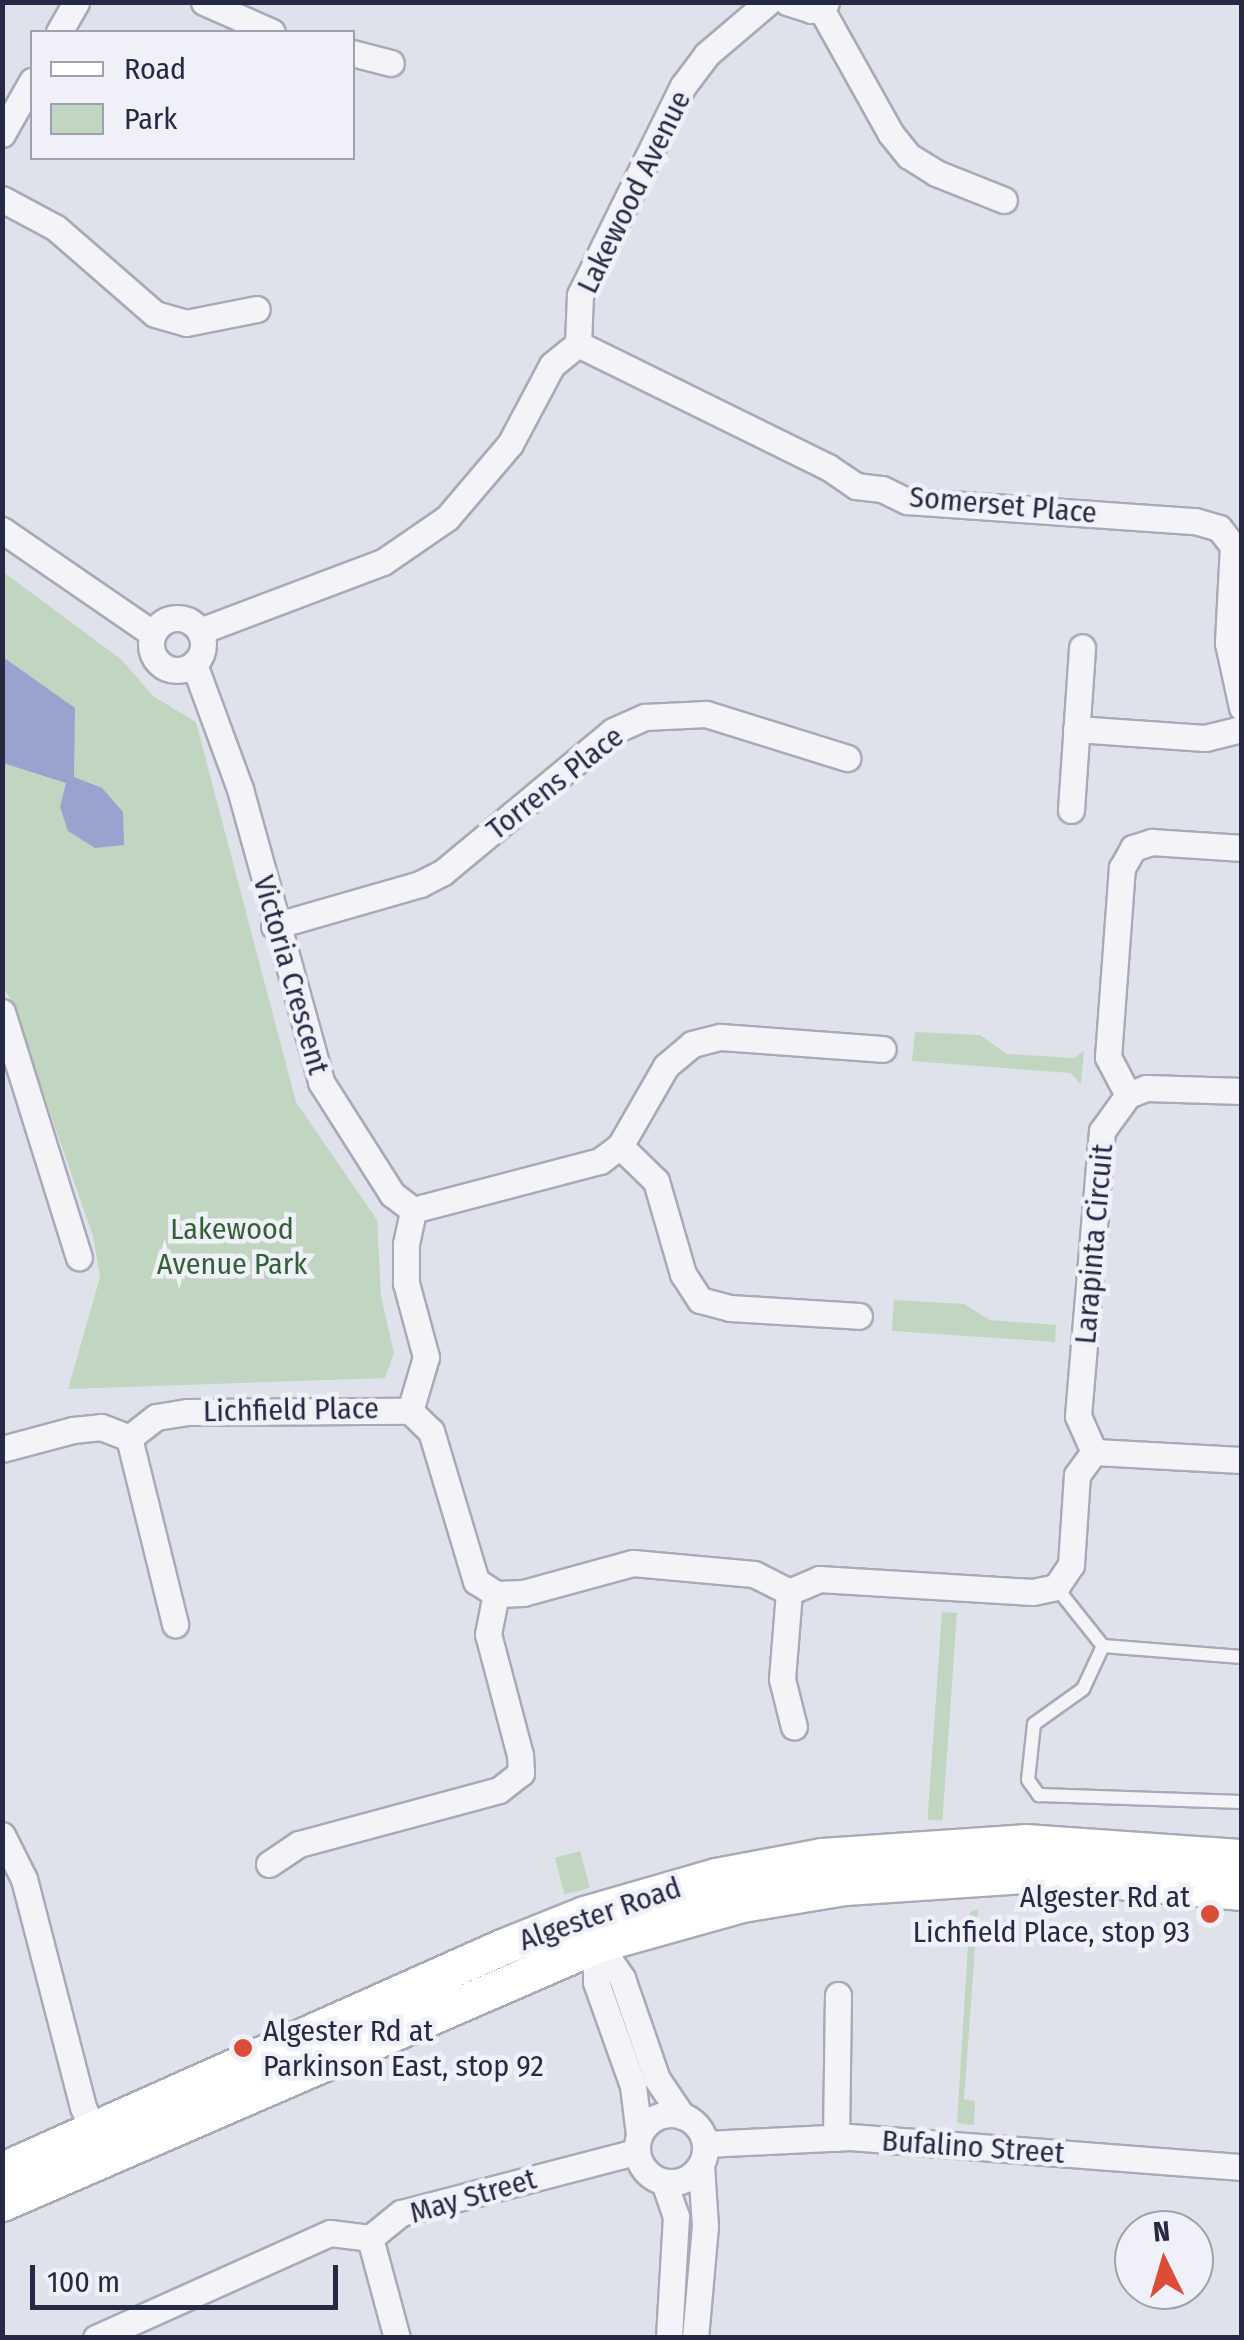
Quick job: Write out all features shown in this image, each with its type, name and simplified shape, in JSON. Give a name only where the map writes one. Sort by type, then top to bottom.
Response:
[{"type":"main road","name":"Algester Road","points":[[2,2204],[99,2146],[716,1876],[822,1856],[918,1846],[1025,1842],[1242,1857]]},
{"type":"main road","name":"Algester Road","points":[[590,1930],[845,1886],[956,1876],[1042,1874],[1242,1892]]},
{"type":"main road","name":"Algester Road","points":[[2,2170],[99,2146]]},
{"type":"street","points":[[61,30],[76,2]]},
{"type":"street","points":[[204,2],[267,30]]},
{"type":"street","name":"Lakewood Avenue","points":[[578,344],[580,294],[683,86],[706,55],[768,2]]},
{"type":"street","points":[[787,2],[802,10],[823,5],[891,134],[909,156],[936,173],[1004,200]]},
{"type":"street","points":[[355,54],[390,62]]},
{"type":"street","points":[[2,134],[30,85]]},
{"type":"street","points":[[2,199],[56,228],[155,314],[186,323],[257,310]]},
{"type":"street","points":[[200,631],[382,562],[447,518],[510,444],[552,365],[578,344]]},
{"type":"street","name":"Somerset Place","points":[[578,344],[828,467],[856,486],[882,489],[908,501],[1195,520],[1218,528],[1237,545],[1228,642],[1242,707]]},
{"type":"street","points":[[2,530],[152,633]]},
{"type":"street","points":[[180,618],[200,631],[203,648],[194,664],[178,670],[161,665],[151,651],[152,633],[163,621],[180,618]]},
{"type":"street","points":[[1070,810],[1082,647]]},
{"type":"street","name":"Victoria Crescent","points":[[194,664],[240,790],[274,926],[321,1082],[392,1194],[413,1210]]},
{"type":"street","name":"Torrens Place","points":[[274,926],[420,884],[442,873],[613,731],[645,717],[706,714],[847,758]]},
{"type":"street","points":[[1076,728],[1205,738],[1242,729]]},
{"type":"street","points":[[1242,848],[1152,842],[1132,848],[1122,868],[1108,1057],[1128,1096],[1166,1085],[1242,1091]]},
{"type":"street","points":[[2,1012],[79,1257]]},
{"type":"street","points":[[410,1411],[426,1357],[406,1283],[406,1244],[413,1210],[600,1161],[620,1146],[666,1066],[692,1044],[720,1037],[882,1049]]},
{"type":"street","name":"Larapinta Circuit","points":[[1094,1452],[1078,1416],[1102,1131],[1128,1096]]},
{"type":"street","points":[[620,1146],[656,1181],[683,1274],[700,1300],[730,1308],[859,1316]]},
{"type":"street","name":"Lichfield Place","points":[[129,1438],[156,1417],[187,1412],[410,1411],[431,1432],[476,1581],[496,1594]]},
{"type":"street","points":[[2,1449],[73,1430],[102,1427],[129,1438],[175,1624]]},
{"type":"street","points":[[269,1864],[299,1844],[499,1790],[521,1773],[520,1755],[488,1634],[496,1594],[522,1593],[633,1564],[754,1574],[789,1592],[819,1580],[1034,1592],[1056,1586],[1072,1564],[1077,1474],[1094,1452],[1242,1460]]},
{"type":"street","points":[[789,1592],[782,1679],[794,1727]]},
{"type":"street","points":[[2,1835],[24,1879],[99,2146]]},
{"type":"street","points":[[590,1930],[622,1978],[656,2079],[682,2116],[698,2126],[703,2154],[705,2226],[695,2338]]},
{"type":"street","points":[[590,1930],[596,1982],[633,2086],[638,2143],[646,2172],[664,2182],[685,2179],[703,2154]]},
{"type":"street","points":[[836,2138],[838,1994]]},
{"type":"street","points":[[638,2143],[662,2115],[682,2116]]},
{"type":"street","name":"Bufalino Street","points":[[703,2154],[836,2138],[1242,2167]]},
{"type":"street","name":"May Street","points":[[370,2238],[401,2213],[638,2143]]},
{"type":"street","points":[[664,2182],[676,2216],[669,2338]]},
{"type":"street","points":[[96,2338],[330,2233],[370,2238],[397,2338]]},
{"type":"lane","points":[[1056,1586],[1103,1646],[1242,1657]]},
{"type":"lane","points":[[1103,1646],[1082,1688],[1034,1724],[1028,1780],[1039,1796],[1242,1802]]},
{"type":"green space","name":"Lakewood Avenue Park","points":[[2,571],[122,660],[153,696],[196,722],[296,1102],[377,1220],[381,1296],[394,1353],[385,1378],[68,1389],[100,1277],[93,1236],[10,998],[3,988]]},
{"type":"green space","points":[[915,1032],[980,1035],[1007,1054],[1075,1058],[1084,1050],[1081,1084],[1070,1073],[912,1061]]},
{"type":"green space","points":[[894,1300],[964,1304],[990,1320],[1056,1325],[1055,1342],[892,1331]]},
{"type":"green space","points":[[942,1612],[957,1613],[942,1821],[927,1819]]},
{"type":"green space","points":[[580,1851],[590,1888],[565,1894],[555,1858]]},
{"type":"green space","points":[[978,1909],[964,2099],[975,2101],[974,2125],[957,2123],[970,1912]]},
{"type":"water","points":[[3,657],[75,708],[74,777],[102,788],[123,812],[124,845],[95,848],[68,831],[60,807],[66,783],[3,763]]},
{"type":"place","name":"Algester Rd at Lichfield Place, stop 93","points":[[1210,1914]]},
{"type":"place","name":"Algester Rd at Parkinson East, stop 92","points":[[243,2048]]}]
